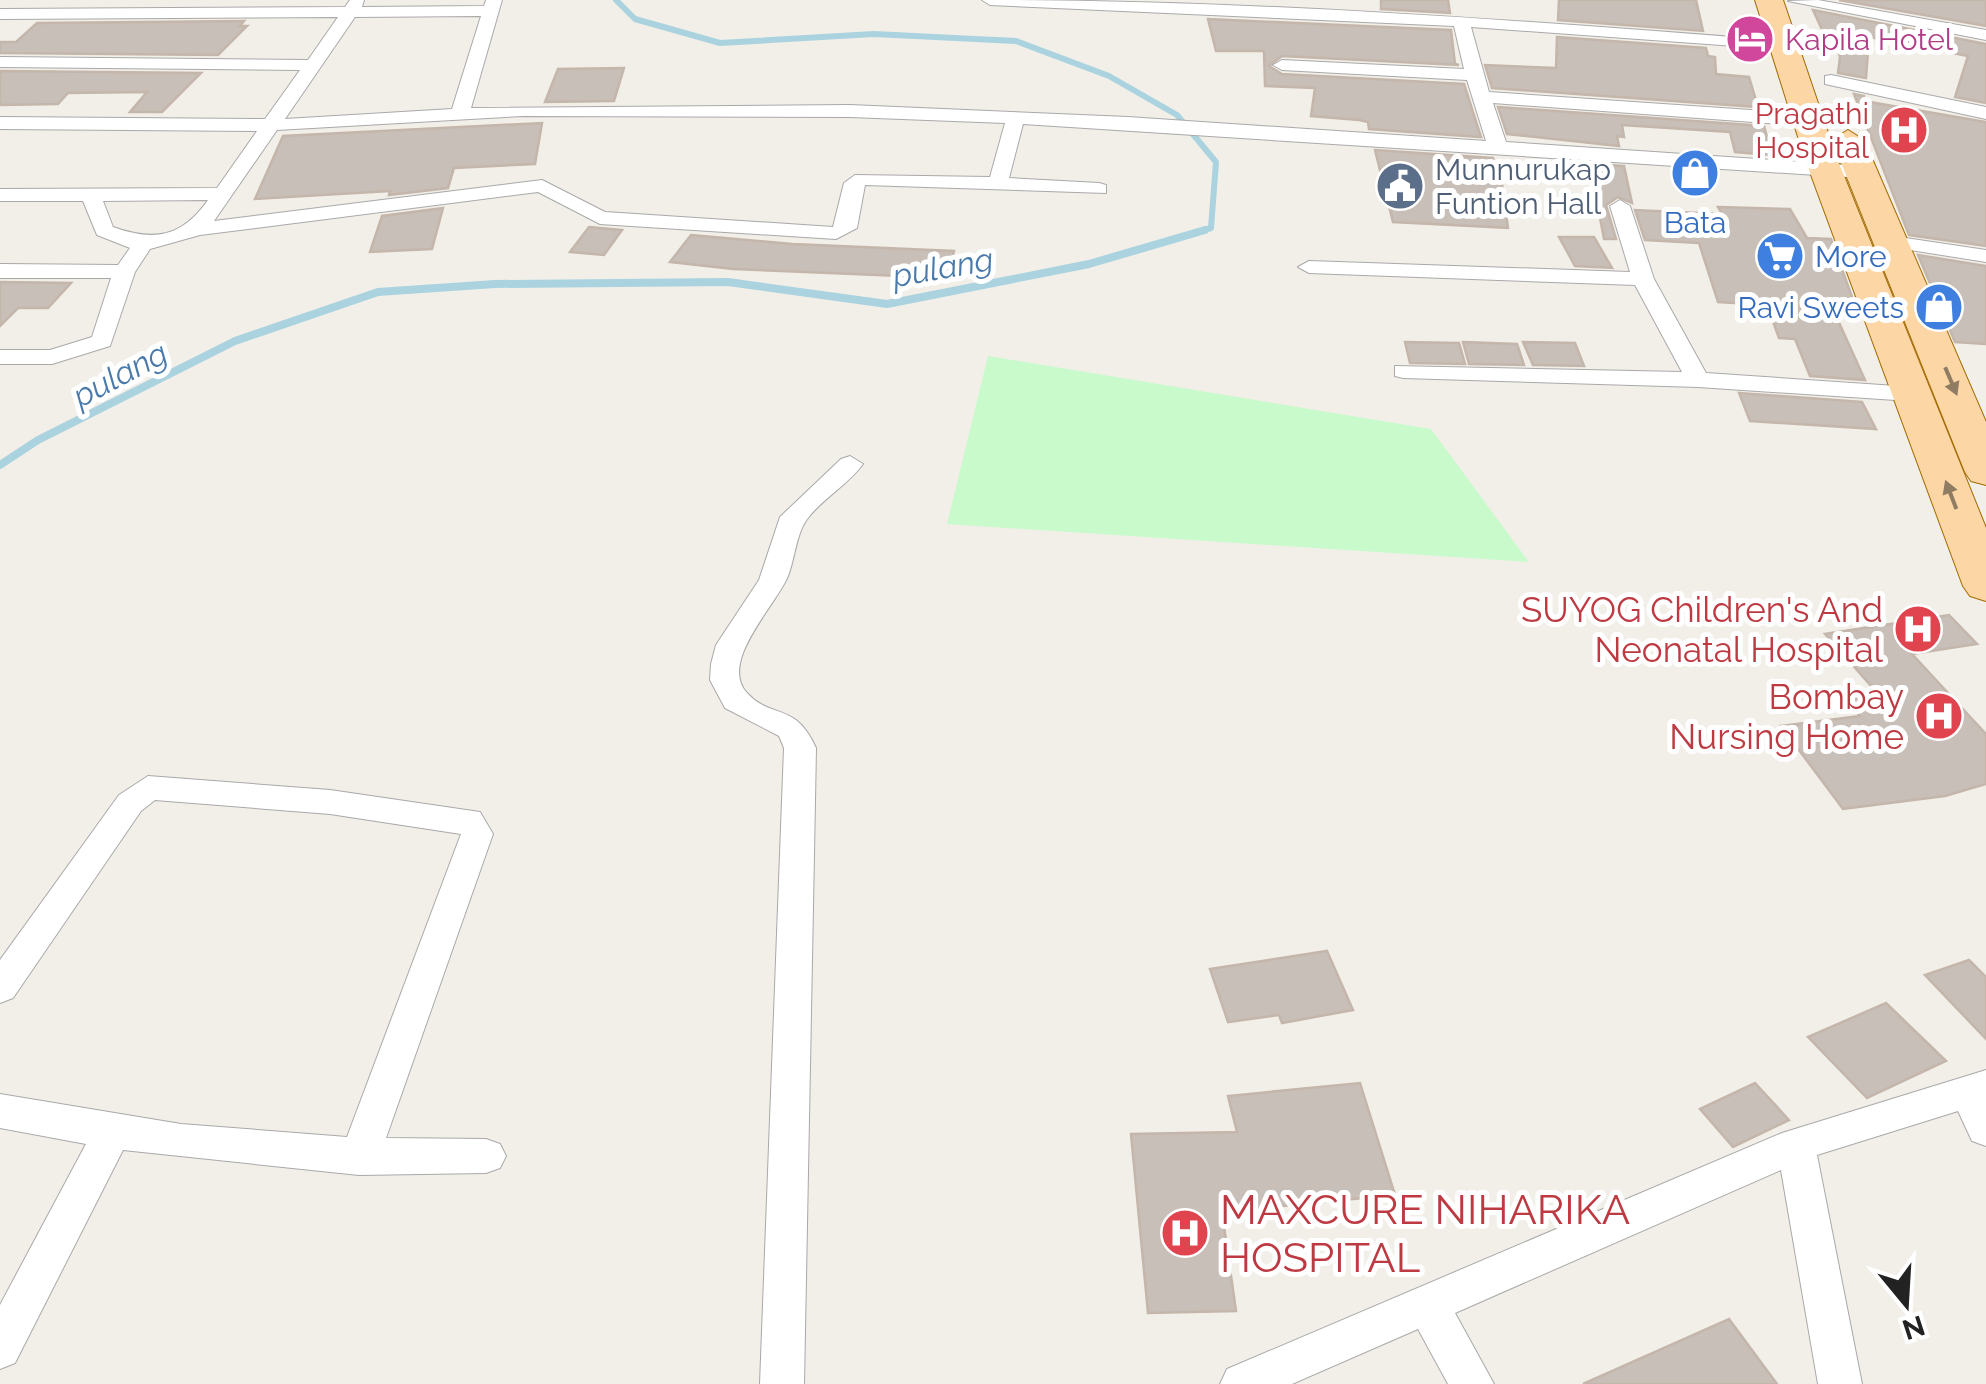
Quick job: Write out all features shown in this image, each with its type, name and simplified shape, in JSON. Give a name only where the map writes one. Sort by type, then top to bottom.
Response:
[{"type":"main road","points":[[1768,0],[1824,168],[1986,586]]},
{"type":"main road","points":[[1796,1],[1831,80],[1839,118],[1983,459]]},
{"type":"street","points":[[990,0],[1315,7],[1461,20],[1530,20],[1784,46]]},
{"type":"street","points":[[1796,1],[1986,34]]},
{"type":"street","points":[[0,14],[493,6],[459,114]]},
{"type":"street","points":[[198,230],[354,7]]},
{"type":"street","points":[[1461,20],[1480,97],[1498,146]]},
{"type":"street","points":[[0,62],[314,65]]},
{"type":"street","points":[[1282,65],[1474,75]]},
{"type":"street","points":[[1831,80],[1986,113]]},
{"type":"street","points":[[1480,97],[1809,120]]},
{"type":"street","points":[[0,123],[273,124],[522,110],[850,111],[1498,146],[1863,172]]},
{"type":"street","points":[[998,183],[1016,117]]},
{"type":"street","points":[[91,195],[104,230],[143,245],[198,230],[530,186],[542,186],[600,218],[836,233],[847,228],[854,182],[862,179],[1099,189]]},
{"type":"street","points":[[0,195],[224,194]]},
{"type":"street","points":[[1620,206],[1643,278],[1698,380]]},
{"type":"street","points":[[1892,242],[1986,256]]},
{"type":"street","points":[[0,357],[52,357],[102,342],[124,272],[143,245]]},
{"type":"street","points":[[1309,267],[1643,278]]},
{"type":"street","points":[[0,271],[124,272]]},
{"type":"street","points":[[1403,371],[1698,380],[1912,394]]},
{"type":"street","points":[[782,1384],[800,748],[792,729],[736,701],[725,680],[726,664],[731,645],[773,580],[794,517],[850,464]]},
{"type":"street","points":[[0,988],[130,804],[148,788],[330,802],[469,820],[476,825],[477,834],[359,1158]]},
{"type":"street","points":[[1242,1384],[1796,1145],[1977,1088],[1986,1129]]},
{"type":"street","points":[[1,1113],[112,1134],[359,1158],[486,1156]]},
{"type":"street","points":[[0,1348],[112,1134]]},
{"type":"street","points":[[1796,1145],[1840,1384]]},
{"type":"street","points":[[1426,1302],[1472,1384]]},
{"type":"green space","points":[[988,356],[1431,429],[1529,562],[947,524]]},
{"type":"building","points":[[1381,0],[1448,0],[1450,13],[1381,9]]},
{"type":"building","points":[[1559,0],[1696,0],[1703,31],[1558,20]]},
{"type":"building","points":[[1839,0],[1986,0],[1986,26]]},
{"type":"building","points":[[1813,10],[1986,44],[1986,103],[1955,97],[1968,56],[1869,37],[1866,78],[1838,73],[1840,57],[1833,35],[1824,34]]},
{"type":"building","points":[[1208,19],[1451,30],[1455,64],[1459,65],[1282,56],[1269,66],[1282,74],[1464,84],[1481,137],[1369,129],[1368,122],[1311,116],[1315,88],[1265,86],[1264,51],[1216,51]]},
{"type":"building","points":[[244,21],[240,26],[247,26],[218,55],[0,53],[0,42],[16,42],[37,23]]},
{"type":"building","points":[[1557,37],[1706,48],[1708,56],[1715,57],[1716,74],[1749,77],[1758,107],[1492,88],[1485,65],[1556,68]]},
{"type":"building","points":[[624,68],[614,101],[545,102],[558,69]]},
{"type":"building","points":[[0,71],[201,73],[162,112],[130,112],[147,92],[68,93],[58,104],[0,105]]},
{"type":"building","points":[[1854,94],[1864,96],[1864,101],[1986,122],[1986,246],[1909,235]]},
{"type":"building","points":[[1498,107],[1764,126],[1772,155],[1735,152],[1730,132],[1622,125],[1624,137],[1617,136],[1619,146],[1507,134]]},
{"type":"building","points":[[542,123],[535,164],[454,168],[448,188],[389,195],[390,191],[255,199],[283,136]]},
{"type":"building","points":[[1375,150],[1493,158],[1502,184],[1508,228],[1393,222]]},
{"type":"building","points":[[1590,164],[1624,166],[1632,203],[1618,197],[1606,205],[1616,239],[1604,239]]},
{"type":"building","points":[[1718,207],[1790,209],[1807,238],[1831,239],[1856,308],[1832,307],[1865,380],[1810,376],[1795,339],[1779,338],[1767,305],[1718,302],[1699,243],[1645,240],[1635,210],[1722,214]]},
{"type":"building","points":[[443,208],[432,249],[370,252],[382,216]]},
{"type":"building","points":[[589,227],[622,230],[604,255],[570,252]]},
{"type":"building","points":[[691,235],[954,251],[948,278],[733,269],[670,262]]},
{"type":"building","points":[[1559,237],[1594,237],[1612,268],[1575,266]]},
{"type":"building","points":[[1918,255],[1986,266],[1986,344],[1955,342]]},
{"type":"building","points":[[0,282],[71,283],[48,308],[18,308],[0,326]]},
{"type":"building","points":[[1405,342],[1459,343],[1465,364],[1410,363]]},
{"type":"building","points":[[1463,342],[1517,344],[1524,365],[1469,364]]},
{"type":"building","points":[[1523,342],[1575,343],[1584,366],[1533,365]]},
{"type":"building","points":[[1739,393],[1862,402],[1876,429],[1750,421]]},
{"type":"building","points":[[1949,615],[1977,644],[1912,654],[1986,734],[1986,784],[1945,796],[1843,809],[1781,726],[1860,716],[1846,700],[1879,695],[1825,634]]},
{"type":"building","points":[[1327,951],[1353,1010],[1282,1023],[1279,1015],[1228,1022],[1210,969]]},
{"type":"building","points":[[1969,960],[1986,977],[1986,1039],[1925,975]]},
{"type":"building","points":[[1886,1003],[1946,1061],[1867,1098],[1808,1037]]},
{"type":"building","points":[[1360,1083],[1395,1195],[1222,1212],[1236,1311],[1148,1313],[1131,1134],[1237,1132],[1228,1096]]},
{"type":"building","points":[[1755,1083],[1789,1120],[1733,1147],[1700,1109]]},
{"type":"building","points":[[1729,1319],[1777,1384],[1583,1384]]},
{"type":"waterway","name":"pulang","points":[[616,0],[635,19],[720,43],[874,34],[1016,41],[1109,76],[1177,115],[1216,162],[1211,228],[1197,232]]},
{"type":"waterway","name":"pulang","points":[[0,465],[38,440],[235,341],[378,292],[495,284],[728,282],[887,304],[1089,264],[1205,230]]},
{"type":"place","name":"Kapila Hotel","points":[[1750,39]]},
{"type":"place","name":"Pragathi Hospital","points":[[1904,130]]},
{"type":"place","name":"Bata","points":[[1695,173]]},
{"type":"place","name":"Munnurukap Funtion Hall","points":[[1400,186]]},
{"type":"place","name":"More","points":[[1780,256]]},
{"type":"place","name":"Ravi Sweets","points":[[1939,307]]},
{"type":"place","name":"SUYOG Children's And Neonatal Hospital","points":[[1918,629]]},
{"type":"place","name":"Bombay Nursing Home","points":[[1939,716]]},
{"type":"place","name":"MAXCURE NIHARIKA HOSPITAL","points":[[1185,1233]]}]
